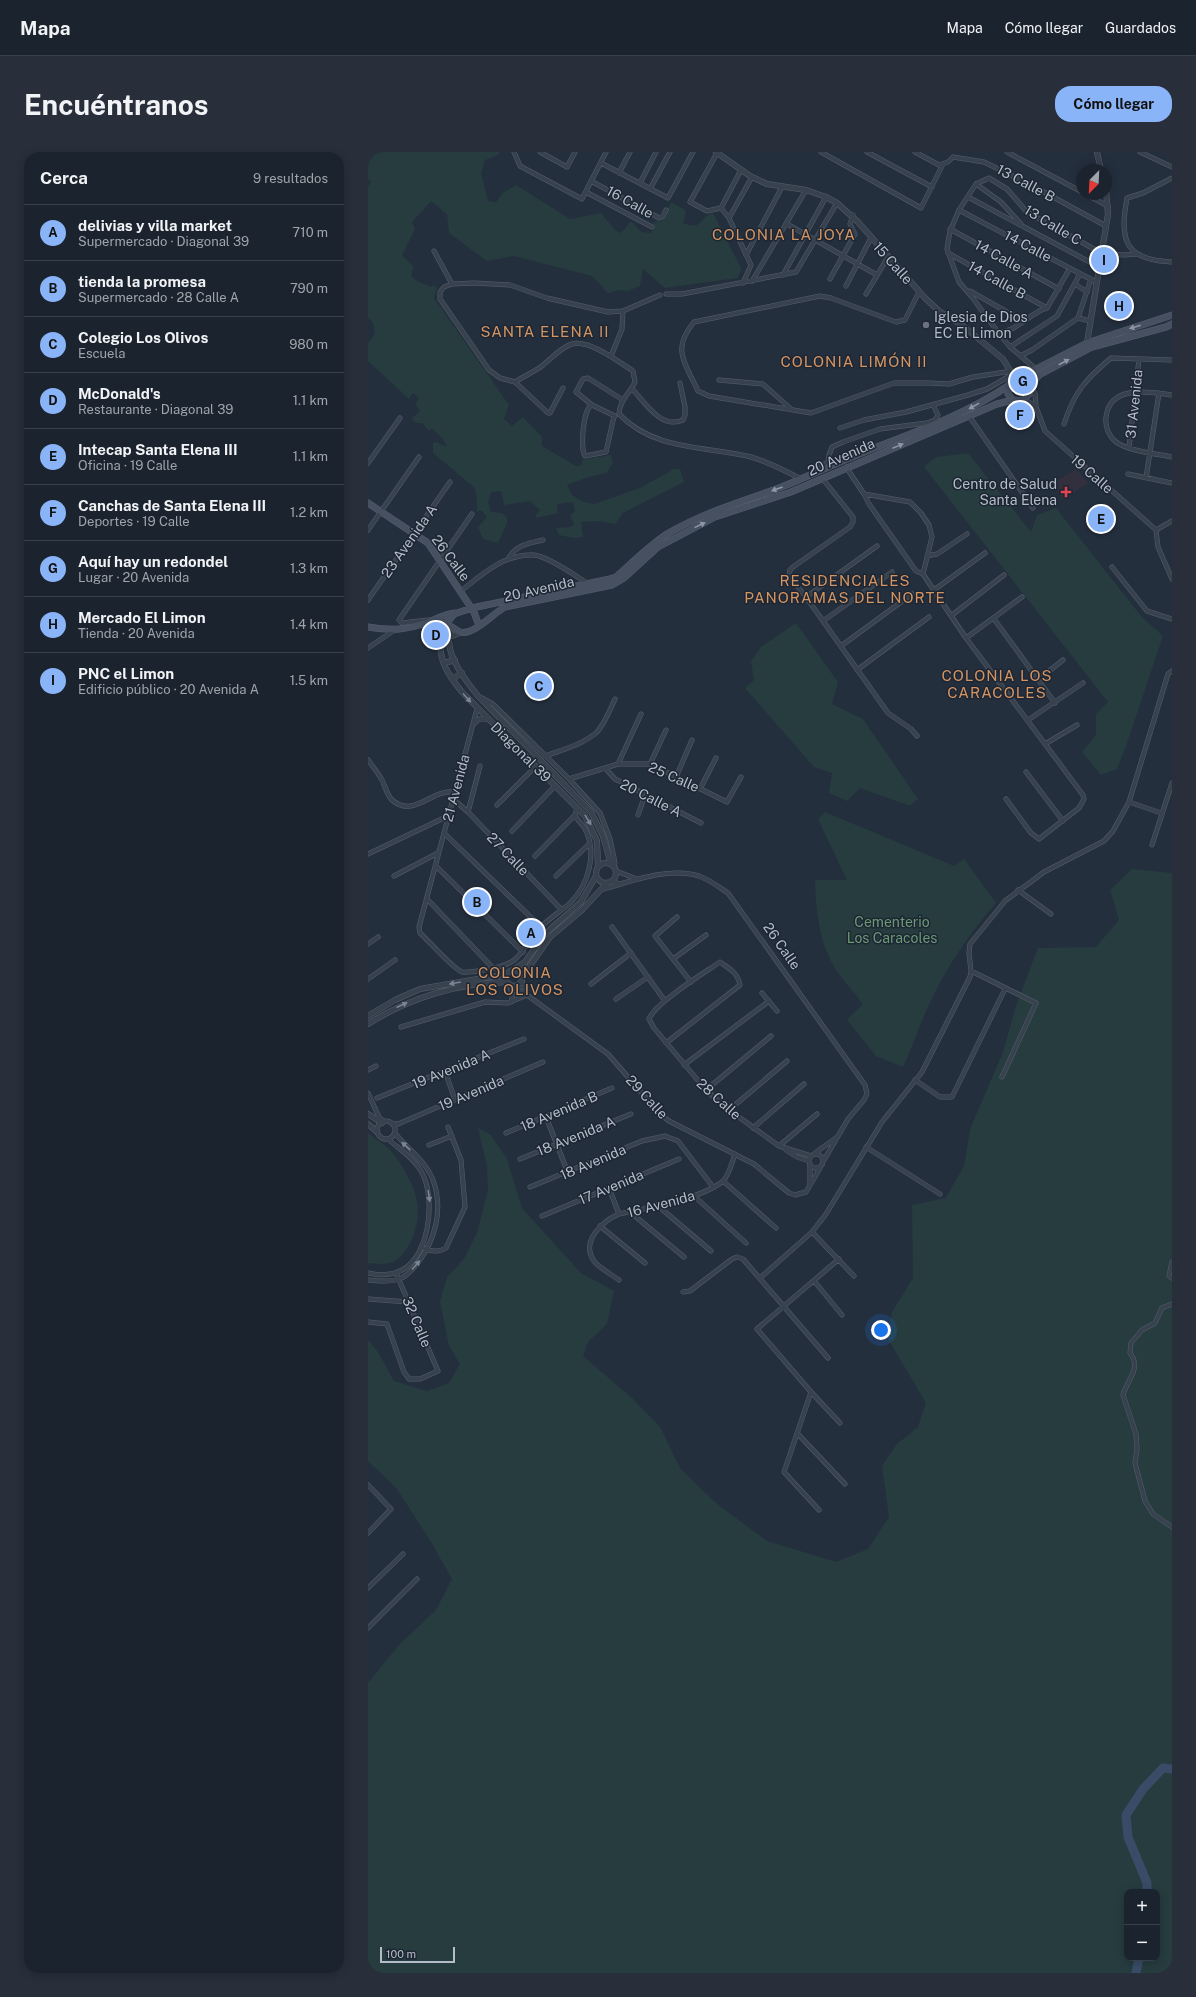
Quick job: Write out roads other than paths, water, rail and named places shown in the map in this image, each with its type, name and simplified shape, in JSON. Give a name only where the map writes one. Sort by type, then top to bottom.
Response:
[{"type":"main road","points":[[1172,315],[1087,343],[1036,369],[1024,373],[1013,374],[1008,386],[1008,394],[1014,400],[1022,401],[1028,397],[1032,386],[1039,376],[1092,347],[1166,327],[1172,324]]},
{"type":"main road","points":[[1024,373],[1031,378],[1032,386]]},
{"type":"main road","name":"20 Avenida","points":[[461,632],[471,631],[493,614],[505,607],[618,583],[658,547],[672,538],[715,517],[791,492],[820,475],[967,410],[1008,386]]},
{"type":"main road","name":"20 Avenida","points":[[393,631],[402,630],[447,614],[616,577],[654,543],[668,534],[713,511],[802,479],[846,467],[997,404],[1014,400]]},
{"type":"main road","name":"26 Calle","points":[[368,503],[428,543],[472,608],[479,626]]},
{"type":"main road","points":[[446,624],[456,613]]},
{"type":"main road","points":[[430,621],[446,624],[461,632]]},
{"type":"main road","points":[[368,627],[393,631]]},
{"type":"street","points":[[514,152],[520,166],[582,199],[606,152]]},
{"type":"street","points":[[540,152],[567,166],[575,152]]},
{"type":"street","points":[[549,157],[551,152]]},
{"type":"street","points":[[619,173],[630,152]]},
{"type":"street","points":[[640,183],[656,152]]},
{"type":"street","points":[[650,189],[670,152]]},
{"type":"street","points":[[601,163],[650,189],[669,197],[693,152]]},
{"type":"street","points":[[716,152],[690,202],[707,210],[721,208]]},
{"type":"street","name":"15 Calle","points":[[716,152],[752,177],[767,184],[806,190],[826,197],[837,203],[853,215],[871,238],[919,292],[939,311],[963,326],[1003,360],[1013,374]]},
{"type":"street","points":[[821,152],[921,208],[943,164],[939,165],[914,152]]},
{"type":"street","points":[[867,152],[932,187]]},
{"type":"street","points":[[1007,152],[1076,189]]},
{"type":"street","points":[[1097,152],[1100,164]]},
{"type":"street","points":[[1140,152],[1172,167]]},
{"type":"street","name":"13 Calle B","points":[[943,164],[953,157],[984,162],[1033,186],[1106,226]]},
{"type":"street","points":[[721,208],[741,170]]},
{"type":"street","points":[[729,218],[752,177]]},
{"type":"street","name":"13 Calle C","points":[[977,182],[989,178],[1007,189],[1026,212],[1101,253],[1124,255],[1137,254]]},
{"type":"street","points":[[1172,178],[1143,193],[1127,198],[1124,236],[1128,246],[1137,254],[1152,261],[1172,262]]},
{"type":"street","name":"16 Calle","points":[[591,181],[658,218],[663,216],[666,210]]},
{"type":"street","points":[[1024,228],[1001,202],[977,182],[959,210],[950,229],[947,249],[959,282],[1010,347],[1036,369]]},
{"type":"street","points":[[746,255],[782,187]]},
{"type":"street","points":[[752,281],[806,190]]},
{"type":"street","points":[[586,192],[652,227]]},
{"type":"street","points":[[783,275],[826,197]]},
{"type":"street","points":[[968,197],[1024,228],[1099,266]]},
{"type":"street","points":[[1096,200],[1108,206]]},
{"type":"street","points":[[1087,343],[1094,281],[1099,266],[1106,226],[1107,200]]},
{"type":"street","points":[[666,294],[682,294],[797,271],[837,203]]},
{"type":"street","points":[[721,208],[729,218],[751,266],[743,283]]},
{"type":"street","name":"14 Calle","points":[[959,210],[1094,281]]},
{"type":"street","points":[[830,279],[855,234],[850,224],[853,215]]},
{"type":"street","points":[[787,224],[816,239],[877,275]]},
{"type":"street","name":"14 Calle A","points":[[950,229],[1059,289]]},
{"type":"street","points":[[846,286],[871,238]]},
{"type":"street","points":[[434,251],[452,284]]},
{"type":"street","name":"14 Calle B","points":[[948,253],[1047,308]]},
{"type":"street","points":[[866,294],[888,257]]},
{"type":"street","points":[[997,332],[1001,332],[1023,321],[1039,310],[1047,308],[1070,268]]},
{"type":"street","points":[[1010,347],[1057,316],[1080,274]]},
{"type":"street","points":[[1020,356],[1032,350],[1078,318],[1087,292],[1094,281]]},
{"type":"street","points":[[563,388],[549,414],[515,382],[500,378],[489,370],[440,299],[440,292],[444,287],[452,284],[475,283],[510,285],[547,298],[608,312],[623,311],[660,295]]},
{"type":"street","points":[[1075,284],[1087,292]]},
{"type":"street","points":[[966,289],[1023,321]]},
{"type":"street","points":[[919,292],[904,320],[896,322],[831,298],[820,296],[694,322],[684,336],[681,344],[682,356],[698,391],[716,397],[811,413],[894,383],[929,382],[950,384],[973,377],[1013,374]]},
{"type":"street","points":[[611,356],[622,329],[623,311]]},
{"type":"street","points":[[1078,318],[1090,321]]},
{"type":"street","points":[[515,382],[541,367],[571,344],[586,345],[611,356],[633,371],[635,382],[632,389],[623,400],[619,409],[619,414]]},
{"type":"street","points":[[1064,424],[1075,395],[1086,381],[1111,358],[1172,360]]},
{"type":"street","name":"31 Avenida","points":[[1129,448],[1137,392],[1139,359]]},
{"type":"street","name":"20 Avenida","points":[[840,428],[864,420],[933,405],[987,389],[1013,374]]},
{"type":"street","points":[[619,414],[614,416],[592,405],[576,392],[584,378],[588,378],[623,400]]},
{"type":"street","points":[[720,380],[763,384],[792,410]]},
{"type":"street","points":[[632,389],[662,420],[678,423],[683,420],[685,415],[680,383]]},
{"type":"street","name":"19 Calle","points":[[1032,386],[1035,393],[1036,407],[1045,431],[1156,530]]},
{"type":"street","points":[[1172,395],[1137,392],[1120,396],[1111,403],[1106,412],[1105,420],[1109,435],[1116,443],[1129,448],[1172,458]]},
{"type":"street","points":[[1146,478],[1159,393]]},
{"type":"street","points":[[1022,401],[1029,402],[1036,407]]},
{"type":"street","points":[[592,405],[588,409],[582,437],[582,451],[585,456],[606,452],[614,416]]},
{"type":"street","name":"20 Avenida","points":[[820,475],[818,468],[828,462],[832,447],[880,429],[927,423],[935,420],[938,415],[933,405]]},
{"type":"street","points":[[619,414],[638,429],[656,440],[752,458],[802,479]]},
{"type":"street","points":[[969,416],[1033,508]]},
{"type":"street","points":[[368,463],[400,418]]},
{"type":"street","points":[[368,530],[419,456]]},
{"type":"street","points":[[846,467],[864,494],[868,504],[916,571],[923,574],[952,615],[966,638],[1028,720],[1084,799],[1081,806],[1039,839],[1031,833],[1006,799]]},
{"type":"street","points":[[1128,474],[1172,484]]},
{"type":"street","points":[[820,475],[853,516],[854,522],[790,570],[789,576],[806,597],[888,713],[911,729],[917,736]]},
{"type":"street","name":"23 Avenida A","points":[[368,600],[450,482]]},
{"type":"street","points":[[864,494],[910,502],[921,513],[929,525],[932,537],[923,574]]},
{"type":"street","points":[[430,621],[402,623],[399,622],[399,618],[472,514]]},
{"type":"street","points":[[1172,521],[1156,530],[1158,547],[1172,579]]},
{"type":"street","points":[[927,556],[937,554],[967,534]]},
{"type":"street","points":[[508,559],[512,552],[524,544],[544,540]]},
{"type":"street","points":[[806,597],[877,546]]},
{"type":"street","points":[[934,590],[985,553]]},
{"type":"street","points":[[460,591],[487,570],[508,559],[534,555],[562,566],[589,584]]},
{"type":"street","points":[[1112,567],[1147,611],[1172,619]]},
{"type":"street","points":[[823,621],[892,572]]},
{"type":"street","points":[[952,615],[1004,575]]},
{"type":"street","points":[[841,646],[912,594]]},
{"type":"street","points":[[966,638],[994,619],[1022,597]]},
{"type":"street","points":[[857,670],[929,617]]},
{"type":"street","points":[[994,619],[1055,703]]},
{"type":"street","name":"Diagonal 39","points":[[446,624],[441,636],[440,650],[444,663],[452,679],[477,708],[535,767],[578,807],[585,816],[597,841],[598,866]]},
{"type":"street","points":[[368,648],[393,631]]},
{"type":"street","name":"Diagonal 39","points":[[461,632],[450,639],[455,660],[462,673],[478,696],[591,812],[603,836],[613,867]]},
{"type":"street","points":[[444,663],[455,660]]},
{"type":"street","points":[[1039,679],[1063,660]]},
{"type":"street","points":[[760,1278],[812,1232],[826,1214],[866,1147],[897,1102],[927,1064],[967,983],[971,971],[969,953],[970,944],[1005,901],[1018,890],[1044,872],[1104,842],[1114,831],[1129,802],[1168,674],[1172,670]]},
{"type":"street","points":[[452,679],[462,673]]},
{"type":"street","points":[[1028,720],[1083,684]]},
{"type":"street","points":[[368,1024],[402,1004],[421,997],[457,988],[509,984],[517,986],[550,937],[581,911],[615,877],[613,867],[615,863],[610,839],[600,813],[569,779],[493,704],[487,699],[478,696]]},
{"type":"street","points":[[545,756],[583,741],[596,732],[607,717],[615,699]]},
{"type":"street","name":"21 Avenida","points":[[477,708],[419,927],[420,933],[457,969],[466,972],[493,968]]},
{"type":"street","points":[[618,764],[641,714]]},
{"type":"street","points":[[473,724],[479,719],[488,719]]},
{"type":"street","points":[[1045,744],[1077,724]]},
{"type":"street","points":[[650,764],[666,730]]},
{"type":"street","points":[[676,777],[692,740]]},
{"type":"street","points":[[700,789],[716,758]]},
{"type":"street","points":[[368,760],[379,775],[389,797],[401,805],[414,806],[444,792],[455,792]]},
{"type":"street","name":"25 Calle","points":[[569,779],[618,764],[650,764],[727,802],[741,777]]},
{"type":"street","points":[[468,812],[480,766]]},
{"type":"street","points":[[497,805],[535,767]]},
{"type":"street","name":"20 Calle A","points":[[605,768],[615,779],[701,823]]},
{"type":"street","points":[[1026,772],[1063,821]]},
{"type":"street","points":[[1152,845],[1161,813],[1172,783]]},
{"type":"street","points":[[512,830],[555,786]]},
{"type":"street","points":[[638,815],[645,795]]},
{"type":"street","name":"27 Calle","points":[[453,799],[468,812],[561,910]]},
{"type":"street","points":[[1129,802],[1161,813]]},
{"type":"street","points":[[535,856],[575,815],[578,807]]},
{"type":"street","points":[[427,899],[493,968],[514,962],[541,927],[577,896],[585,883],[589,870],[590,843],[584,828],[575,815]]},
{"type":"street","points":[[368,854],[448,816]]},
{"type":"street","points":[[444,833],[541,927]]},
{"type":"street","points":[[556,876],[590,843]]},
{"type":"street","points":[[394,876],[438,853]]},
{"type":"street","points":[[368,1016],[395,1000],[420,989],[507,974],[525,962],[546,933],[581,902],[596,876],[598,866],[604,863],[613,867]]},
{"type":"street","points":[[436,866],[523,952]]},
{"type":"street","name":"26 Calle","points":[[613,867],[634,879],[645,878]]},
{"type":"street","name":"26 Calle","points":[[603,889],[667,874],[699,876],[715,883],[728,893],[866,1085],[867,1094],[864,1100],[848,1119],[838,1137]]},
{"type":"street","points":[[596,876],[600,881],[609,882]]},
{"type":"street","name":"26 Calle","points":[[609,882],[622,884]]},
{"type":"street","points":[[1018,890],[1051,914]]},
{"type":"street","points":[[677,917],[656,936],[691,982]]},
{"type":"street","points":[[612,927],[665,1001],[720,962],[738,977],[740,985],[666,1044]]},
{"type":"street","points":[[673,959],[706,935]]},
{"type":"street","points":[[368,944],[378,937]]},
{"type":"street","points":[[591,984],[631,953]]},
{"type":"street","points":[[368,979],[395,960]]},
{"type":"street","points":[[401,1027],[485,1002],[511,1002],[527,995],[519,972],[513,970]]},
{"type":"street","points":[[971,971],[1034,1002],[1036,1006],[1002,1077]]},
{"type":"street","points":[[507,974],[513,995],[511,1002]]},
{"type":"street","points":[[616,999],[648,977]]},
{"type":"street","name":"29 Calle","points":[[509,984],[527,995],[608,1054],[664,1118],[754,1164],[789,1193],[799,1195],[806,1192],[810,1185]]},
{"type":"street","points":[[915,1080],[940,1098],[952,1097],[1005,989]]},
{"type":"street","points":[[762,993],[776,1011]]},
{"type":"street","name":"28 Calle","points":[[665,1001],[651,1013],[649,1019],[666,1044],[706,1090],[753,1128],[779,1146],[809,1163]]},
{"type":"street","points":[[684,1065],[769,1001]]},
{"type":"street","points":[[706,1090],[771,1036]]},
{"type":"street","name":"19 Avenida A","points":[[377,1098],[524,1040]]},
{"type":"street","points":[[729,1110],[787,1061]]},
{"type":"street","name":"19 Avenida","points":[[398,1124],[543,1062]]},
{"type":"street","points":[[368,1070],[376,1066]]},
{"type":"street","points":[[445,1071],[455,1100]]},
{"type":"street","points":[[753,1128],[804,1084]]},
{"type":"street","name":"18 Avenida B","points":[[506,1133],[612,1088]]},
{"type":"street","points":[[368,1093],[378,1117],[383,1122]]},
{"type":"street","points":[[368,1114],[383,1122],[398,1124],[395,1131],[388,1139]]},
{"type":"street","name":"18 Avenida A","points":[[520,1159],[631,1114]]},
{"type":"street","points":[[779,1146],[817,1114]]},
{"type":"street","points":[[546,1117],[568,1172]]},
{"type":"street","points":[[377,1132],[378,1126],[383,1122]]},
{"type":"street","points":[[368,1280],[384,1281],[399,1279],[415,1266],[428,1250],[436,1226],[438,1214],[438,1200],[434,1183],[427,1167],[395,1131],[391,1123]]},
{"type":"street","points":[[368,1124],[381,1138],[388,1139],[414,1161],[422,1171],[428,1185],[430,1213],[421,1247],[411,1263],[396,1273],[368,1273]]},
{"type":"street","points":[[421,1247],[428,1250],[443,1250],[465,1208],[461,1160],[448,1127]]},
{"type":"street","points":[[429,1145],[452,1136]]},
{"type":"street","name":"18 Avenida","points":[[530,1187],[657,1137],[665,1136],[678,1141],[713,1187]]},
{"type":"street","points":[[810,1185],[809,1163],[813,1155],[838,1137]]},
{"type":"street","points":[[810,1185],[838,1137]]},
{"type":"street","points":[[866,1147],[940,1194]]},
{"type":"street","name":"28 Calle","points":[[785,1149],[813,1155]]},
{"type":"street","points":[[735,1154],[723,1181],[776,1228]]},
{"type":"street","points":[[813,1155],[821,1155],[824,1160]]},
{"type":"street","name":"17 Avenida","points":[[542,1216],[679,1159]]},
{"type":"street","points":[[809,1163],[814,1168],[820,1168]]},
{"type":"street","name":"16 Avenida","points":[[600,1226],[610,1218],[619,1214],[694,1196],[723,1181]]},
{"type":"street","points":[[609,1188],[619,1214]]},
{"type":"street","points":[[694,1196],[746,1243]]},
{"type":"street","points":[[657,1205],[711,1252]]},
{"type":"street","points":[[630,1212],[684,1257]]},
{"type":"street","points":[[618,1280],[594,1262],[590,1255],[592,1239],[600,1226],[645,1263]]},
{"type":"street","points":[[812,1232],[854,1276]]},
{"type":"street","points":[[683,1292],[690,1291],[721,1265],[737,1257],[743,1259],[828,1358]]},
{"type":"street","points":[[839,1259],[815,1282],[784,1306],[757,1330],[840,1423]]},
{"type":"street","points":[[1172,1262],[1169,1276],[1172,1278]]},
{"type":"street","name":"32 Calle","points":[[368,1322],[388,1324],[404,1372],[409,1379],[420,1379],[438,1372],[396,1273]]},
{"type":"street","points":[[815,1282],[842,1315]]},
{"type":"street","points":[[368,1299],[409,1302]]},
{"type":"street","points":[[1172,1304],[1162,1308],[1155,1323],[1142,1330],[1131,1343],[1130,1353],[1134,1357],[1135,1367],[1123,1395],[1136,1434],[1137,1449],[1135,1463],[1145,1501],[1153,1514],[1172,1527]]},
{"type":"street","points":[[811,1392],[784,1472],[819,1510]]},
{"type":"street","points":[[797,1434],[844,1484]]},
{"type":"street","points":[[368,1485],[391,1510],[369,1529]]},
{"type":"street","points":[[368,1588],[403,1554]]},
{"type":"street","points":[[368,1628],[417,1580]]},
{"type":"waterway","points":[[1147,1889],[1147,1883],[1128,1837],[1126,1815],[1143,1789],[1163,1768],[1172,1769]]},
{"type":"waterway","points":[[1136,1973],[1138,1961]]},
{"type":"place","name":"PNC el Limon","points":[[1104,260]]},
{"type":"place","name":"Mercado El Limon","points":[[1119,306]]},
{"type":"place","name":"Iglesia de Dios EC El Limon","points":[[926,325]]},
{"type":"place","name":"Aquí hay un redondel","points":[[1023,381]]},
{"type":"place","name":"Canchas de Santa Elena III","points":[[1020,415]]},
{"type":"place","name":"Centro de Salud Santa Elena","points":[[1066,492]]},
{"type":"place","name":"Intecap Santa Elena III","points":[[1101,519]]},
{"type":"place","name":"McDonald's","points":[[436,635]]},
{"type":"place","name":"Colegio Los Olivos","points":[[539,686]]},
{"type":"place","name":"tienda la promesa","points":[[477,902]]},
{"type":"place","name":"delivias y villa market","points":[[531,933]]},
{"type":"district","name":"COLONIA LA JOYA","points":[[784,234]]},
{"type":"district","name":"SANTA ELENA II","points":[[545,331]]},
{"type":"district","name":"COLONIA LIMÓN II","points":[[854,361]]},
{"type":"district","name":"RESIDENCIALES PANORAMAS DEL NORTE","points":[[845,588]]},
{"type":"district","name":"COLONIA LOS CARACOLES","points":[[997,684]]},
{"type":"district","name":"COLONIA LOS OLIVOS","points":[[515,980]]},
{"type":"park label","name":"Cementerio Los Caracoles","points":[[892,930]]}]
